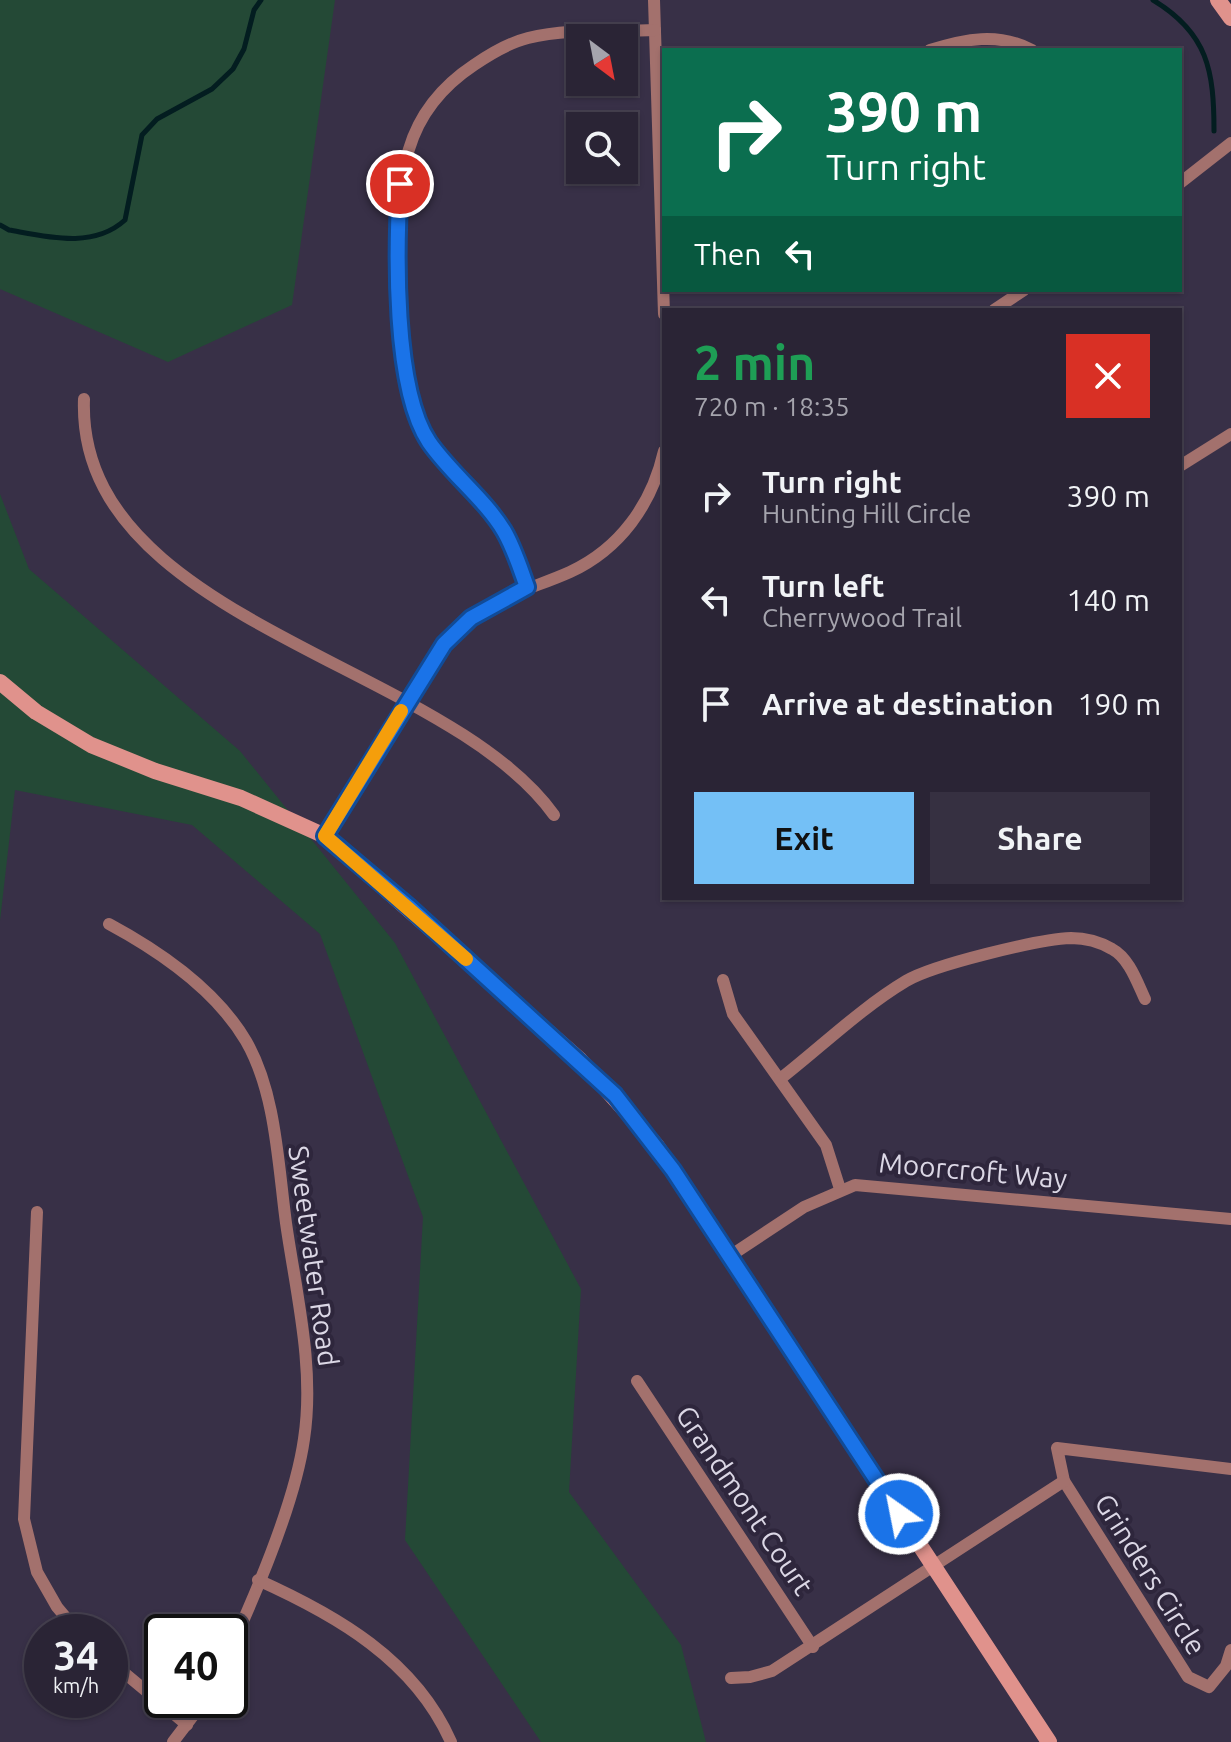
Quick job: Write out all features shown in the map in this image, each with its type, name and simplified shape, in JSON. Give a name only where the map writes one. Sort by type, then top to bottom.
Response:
[{"type":"street","points":[[654,0],[662,251]]},
{"type":"street","points":[[1218,0],[1231,18]]},
{"type":"street","points":[[527,587],[503,529],[427,440],[414,410],[405,357],[399,284],[399,207],[404,162],[415,129],[435,97],[464,72],[502,48],[542,35],[655,30]]},
{"type":"street","points":[[937,48],[969,39],[1003,38],[1027,48]]},
{"type":"street","points":[[1182,181],[1231,143]]},
{"type":"street","points":[[997,308],[1021,292]]},
{"type":"street","points":[[84,399],[83,430],[92,466],[123,516],[159,556],[219,601],[446,724],[530,785],[554,815]]},
{"type":"street","points":[[1182,465],[1231,434]]},
{"type":"street","points":[[325,836],[432,659],[455,632],[482,611],[527,587],[571,571],[616,540],[647,502],[662,457]]},
{"type":"street","points":[[0,682],[36,712],[91,745],[155,771],[241,798],[325,836],[408,906],[615,1095],[656,1145],[1049,1742]]},
{"type":"street","name":"Sweetwater Road","points":[[109,924],[172,965],[212,997],[245,1039],[264,1088],[297,1300],[308,1400],[298,1464],[244,1614]]},
{"type":"street","points":[[780,1079],[907,980],[935,967],[1070,938],[1092,940],[1115,950],[1131,970],[1145,999]]},
{"type":"street","points":[[723,980],[733,1014],[826,1145],[840,1189]]},
{"type":"street","name":"Moorcroft Way","points":[[730,1256],[804,1207],[840,1189],[873,1184],[1231,1219]]},
{"type":"street","points":[[37,1212],[24,1519],[37,1572],[63,1614]]},
{"type":"street","name":"Grandmont Court","points":[[637,1381],[813,1647]]},
{"type":"street","name":"Grinders Circle","points":[[1231,1469],[1057,1448],[1064,1481],[1188,1677],[1209,1687],[1226,1666],[1231,1650]]},
{"type":"street","name":"Grinders Circle","points":[[731,1678],[772,1671],[813,1647],[1064,1481]]},
{"type":"street","points":[[258,1580],[333,1618],[387,1655],[427,1700],[451,1742]]},
{"type":"street","points":[[128,1676],[187,1725]]},
{"type":"street","points":[[173,1742],[192,1718]]},
{"type":"green space","points":[[0,0],[335,0],[292,305],[168,362],[0,289]]},
{"type":"green space","points":[[0,494],[29,569],[240,751],[395,943],[581,1289],[569,1492],[681,1645],[706,1742],[541,1742],[405,1540],[423,1217],[320,934],[192,825],[15,790],[0,921]]},
{"type":"waterway","points":[[0,225],[9,230],[39,235],[85,238],[99,235],[125,220],[142,135],[157,119],[212,89],[233,69],[244,49],[254,10],[261,0]]},
{"type":"waterway","points":[[1153,0],[1186,26],[1204,55],[1212,90],[1214,131]]},
{"type":"slow traffic","points":[[401,711],[351,798],[325,836],[466,959]]},
{"type":"route","points":[[400,184],[399,284],[405,357],[414,410],[427,440],[503,529],[527,587],[471,618],[444,644],[325,836],[408,906],[615,1095],[673,1170],[899,1514]]}]
